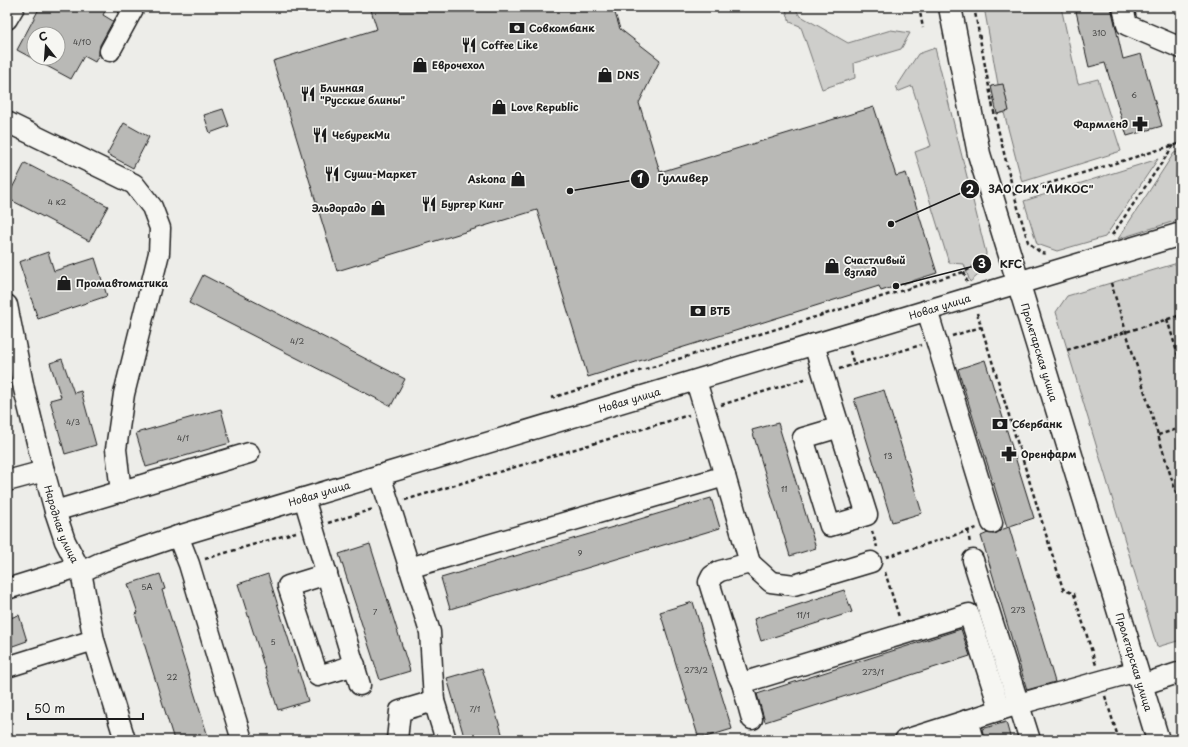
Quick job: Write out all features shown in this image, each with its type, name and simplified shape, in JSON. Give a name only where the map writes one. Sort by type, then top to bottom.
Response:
[{"type":"main road","name":"Пролетарская улица","points":[[950,7],[979,154],[1158,740]]},
{"type":"main road","name":"Новая улица","points":[[1018,283],[1181,234]]},
{"type":"street","points":[[7,19],[14,7]]},
{"type":"street","points":[[110,51],[134,7]]},
{"type":"street","points":[[1123,7],[1127,25],[1181,48]]},
{"type":"street","points":[[7,122],[134,184],[152,207],[160,228],[159,253],[124,394],[116,449],[121,492]]},
{"type":"street","name":"Новая улица","points":[[7,590],[79,570],[178,536],[1018,283]]},
{"type":"street","name":"Народная улица","points":[[7,305],[15,391],[44,471],[65,541],[79,570],[94,640],[125,740]]},
{"type":"street","points":[[927,310],[992,523]]},
{"type":"street","points":[[814,344],[823,374],[840,427],[867,515],[830,526],[803,438],[840,427]]},
{"type":"street","points":[[696,381],[750,563],[771,582],[794,585],[871,562]]},
{"type":"street","points":[[55,511],[249,453]]},
{"type":"street","points":[[7,481],[44,471]]},
{"type":"street","points":[[380,475],[430,632],[434,701],[446,740]]},
{"type":"street","points":[[409,568],[725,476]]},
{"type":"street","points":[[304,498],[360,685]]},
{"type":"street","points":[[178,536],[189,564],[242,740]]},
{"type":"street","points":[[973,560],[1030,740]]},
{"type":"street","points":[[750,563],[720,571],[712,576],[709,582],[737,672],[742,683],[752,719]]},
{"type":"street","points":[[327,574],[288,586],[318,676],[355,665]]},
{"type":"street","points":[[742,683],[968,614],[1000,710]]},
{"type":"street","points":[[7,667],[94,640]]},
{"type":"street","points":[[905,740],[1019,704],[1101,682],[1181,672]]},
{"type":"street","points":[[397,740],[400,711],[434,701]]},
{"type":"street","points":[[967,720],[973,740]]},
{"type":"path","points":[[919,7],[923,28]]},
{"type":"path","points":[[974,7],[993,108],[1014,194],[1028,242],[1041,253],[1053,254]]},
{"type":"path","points":[[1014,194],[1181,143]]},
{"type":"path","points":[[1109,239],[1174,145]]},
{"type":"path","points":[[551,398],[964,272],[984,261]]},
{"type":"path","points":[[1111,283],[1181,509]]},
{"type":"path","points":[[1067,350],[1181,315]]},
{"type":"path","points":[[1167,319],[1181,365]]},
{"type":"path","points":[[189,564],[981,327],[1063,589],[1074,594],[1119,740]]},
{"type":"path","points":[[1158,435],[1181,428]]},
{"type":"path","points":[[871,562],[992,523]]},
{"type":"shaded area","points":[[785,7],[795,7],[799,15],[848,43],[891,30],[910,33],[901,49],[854,63],[855,78],[822,89],[802,30],[800,26],[790,22]]},
{"type":"shaded area","points":[[984,7],[1061,7],[1078,84],[1098,79],[1121,151],[1022,182],[1001,101]]},
{"type":"shaded area","points":[[935,48],[986,253],[984,270],[970,282],[964,264],[949,263],[915,152],[931,146],[912,86],[897,92],[896,88],[918,54]]},
{"type":"shaded area","points":[[1181,151],[1181,219],[1118,239],[1174,153]]},
{"type":"shaded area","points":[[1158,159],[1105,237],[1057,251],[1037,244],[1024,201]]},
{"type":"shaded area","points":[[1181,262],[1181,640],[1157,647],[1056,312],[1067,296]]},
{"type":"building","points":[[40,7],[107,7],[103,15],[113,21],[100,45],[99,54],[95,62],[84,56],[71,79],[47,66],[66,66],[66,26],[30,26]]},
{"type":"building","points":[[370,7],[613,7],[620,29],[660,60],[639,103],[660,172],[874,107],[896,176],[906,173],[937,273],[881,291],[879,286],[588,377],[537,210],[337,271],[273,61],[377,29]]},
{"type":"building","points":[[1075,7],[1111,7],[1123,59],[1141,54],[1162,126],[1127,136],[1105,63],[1089,67]]},
{"type":"building","points":[[26,33],[26,55],[17,50]]},
{"type":"building","points":[[1003,84],[1009,111],[997,114],[991,86]]},
{"type":"building","points":[[223,109],[229,126],[210,133],[204,115]]},
{"type":"building","points":[[124,123],[149,137],[133,168],[107,154]]},
{"type":"building","points":[[25,163],[108,206],[89,241],[7,198]]},
{"type":"building","name":"Промавтоматика","points":[[48,252],[54,271],[95,258],[107,296],[38,319],[19,262]]},
{"type":"building","points":[[203,275],[405,379],[391,406],[189,303]]},
{"type":"building","points":[[62,359],[74,393],[81,391],[96,445],[65,454],[50,400],[61,397],[50,363]]},
{"type":"building","points":[[985,360],[1034,518],[1007,527],[958,369]]},
{"type":"building","points":[[884,390],[922,513],[892,522],[854,399]]},
{"type":"building","points":[[221,409],[230,443],[146,467],[136,433]]},
{"type":"building","points":[[778,423],[816,548],[790,556],[752,430]]},
{"type":"building","points":[[711,498],[720,528],[450,609],[441,578]]},
{"type":"building","points":[[1009,527],[1055,682],[1027,690],[981,536],[988,533],[995,534]]},
{"type":"building","points":[[370,544],[410,671],[380,680],[339,554]]},
{"type":"building","points":[[160,574],[165,589],[162,590],[209,740],[174,740],[135,614],[138,613],[128,584]]},
{"type":"building","points":[[268,574],[308,701],[278,710],[238,584]]},
{"type":"building","points":[[844,590],[852,612],[761,641],[754,619]]},
{"type":"building","points":[[693,602],[732,729],[699,739],[660,612]]},
{"type":"building","points":[[19,615],[27,641],[7,648],[7,619]]},
{"type":"building","points":[[961,629],[970,656],[765,722],[757,694]]},
{"type":"building","points":[[482,668],[504,740],[465,740],[447,678]]},
{"type":"building","points":[[1006,722],[1011,740],[984,740],[982,729]]},
{"type":"place","name":"Совкомбанк","points":[[517,28]]},
{"type":"place","name":"Coffee Like","points":[[469,45]]},
{"type":"place","name":"Еврочехол","points":[[420,65]]},
{"type":"place","name":"DNS","points":[[605,75]]},
{"type":"place","name":"Блинная \"Русские блины\"","points":[[308,94]]},
{"type":"place","name":"Love Republic","points":[[499,107]]},
{"type":"place","name":"Фармленд","points":[[1140,124]]},
{"type":"place","name":"ЧебурекМи","points":[[320,135]]},
{"type":"place","name":"Суши-Маркет","points":[[332,174]]},
{"type":"place","name":"Askona","points":[[518,179]]},
{"type":"place","name":"Гулливер","points":[[570,191]]},
{"type":"place","name":"Бургер Кинг","points":[[429,204]]},
{"type":"place","name":"Эльдорадо","points":[[378,208]]},
{"type":"place","name":"ЗАО СИХ \"ЛИКОС\"","points":[[891,224]]},
{"type":"place","name":"Счастливый взгляд","points":[[832,266]]},
{"type":"place","name":"Промавтоматика","points":[[64,283]]},
{"type":"place","name":"KFC","points":[[896,286]]},
{"type":"place","name":"ВТБ","points":[[698,311]]},
{"type":"place","name":"Сбербанк","points":[[1000,424]]},
{"type":"place","name":"Оренфарм","points":[[1009,454]]}]
